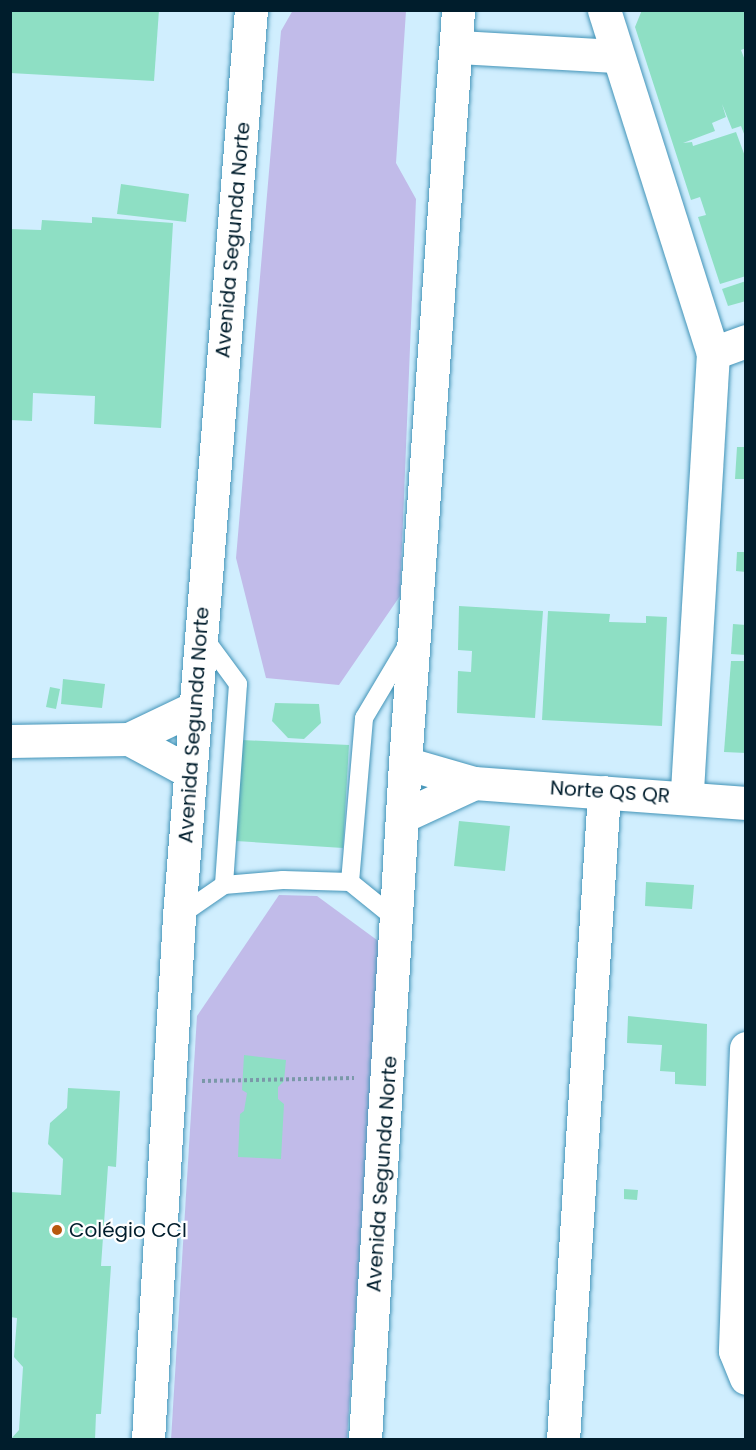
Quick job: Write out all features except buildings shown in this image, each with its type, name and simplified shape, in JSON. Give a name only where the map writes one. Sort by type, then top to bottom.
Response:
[{"type":"main road","points":[[441,10],[458,47],[616,56]]},
{"type":"main road","name":"Avenida Segunda Norte","points":[[365,1440],[405,763],[458,47],[458,10]]},
{"type":"main road","points":[[604,10],[616,56],[713,353],[687,797]]},
{"type":"main road","name":"Avenida Segunda Norte","points":[[148,1440],[179,916],[194,708],[252,12]]},
{"type":"main road","points":[[713,353],[746,341]]},
{"type":"main road","points":[[10,741],[129,739],[194,708]]},
{"type":"main road","points":[[129,739],[190,772]]},
{"type":"main road","name":"Norte QS QR","points":[[405,763],[474,783],[746,803]]},
{"type":"main road","name":"Norte QS QR","points":[[403,816],[474,783]]},
{"type":"main road","points":[[563,1440],[604,792]]},
{"type":"main road","points":[[742,1360],[745,1060]]},
{"type":"lane","points":[[200,633],[237,684],[224,885]]},
{"type":"lane","points":[[350,882],[364,718],[414,633]]},
{"type":"lane","points":[[179,916],[224,885],[283,879],[350,882],[397,920]]},
{"type":"path","points":[[170,1082],[387,1077]]},
{"type":"shaded area","points":[[293,10],[406,11],[396,163],[416,199],[400,596],[339,685],[266,678],[236,558],[281,31]]},
{"type":"shaded area","points":[[279,895],[317,896],[381,943],[347,1439],[171,1440],[197,1016]]},
{"type":"place","name":"Colégio CCI","points":[[57,1230]]}]
